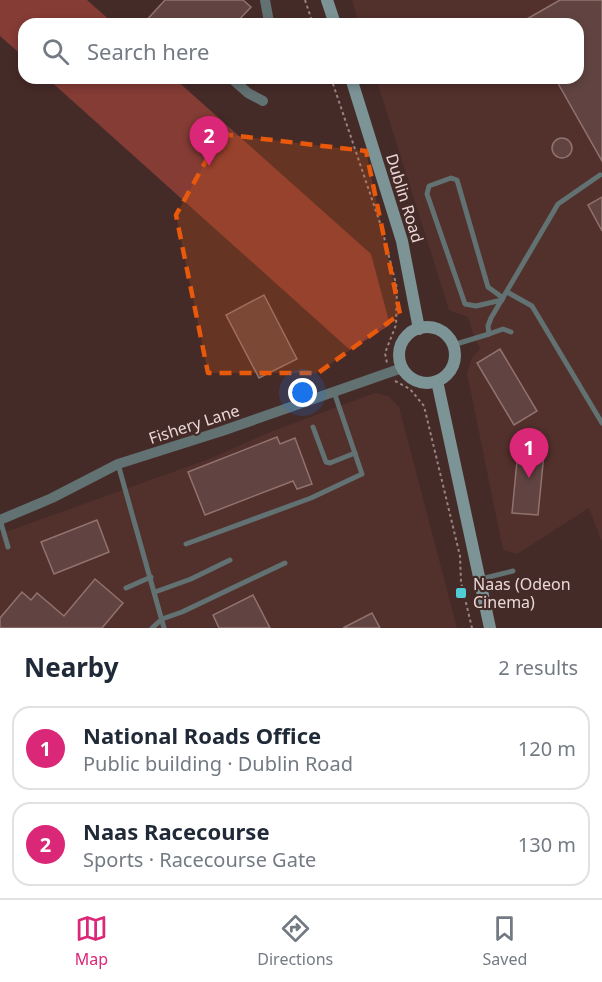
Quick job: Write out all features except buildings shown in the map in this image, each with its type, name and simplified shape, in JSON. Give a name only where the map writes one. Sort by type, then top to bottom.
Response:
[{"type":"main road","points":[[327,0],[332,18]]},
{"type":"main road","name":"Dublin Road","points":[[353,84],[402,241],[419,329]]},
{"type":"main road","points":[[427,327],[438,330],[448,337],[453,345],[454,361],[451,368],[447,375],[437,381],[418,382],[396,370],[400,348],[407,336],[419,329],[427,327]]},
{"type":"main road","points":[[437,381],[490,628]]},
{"type":"street","points":[[266,0],[268,18]]},
{"type":"street","points":[[238,84],[263,101]]},
{"type":"street","name":"Fishery Lane","points":[[0,520],[52,498],[118,464],[222,431],[396,370]]},
{"type":"lane","points":[[489,334],[490,318],[558,204],[600,175]]},
{"type":"lane","points":[[504,297],[476,306],[465,304],[427,194],[429,186],[452,178],[457,180],[488,287],[504,297],[531,306],[602,423]]},
{"type":"lane","points":[[453,345],[502,329],[511,332]]},
{"type":"lane","points":[[186,543],[311,498],[362,474],[334,392]]},
{"type":"lane","points":[[313,428],[326,462],[330,463],[355,453]]},
{"type":"lane","points":[[118,464],[164,628]]},
{"type":"lane","points":[[0,520],[9,547]]},
{"type":"lane","points":[[155,592],[191,579],[230,560]]},
{"type":"lane","points":[[152,628],[162,619],[183,612],[285,563]]},
{"type":"lane","points":[[479,580],[513,571]]},
{"type":"lane","points":[[126,588],[151,578]]},
{"type":"path","points":[[305,0],[311,18]]},
{"type":"path","points":[[333,84],[382,229],[397,288],[396,325],[385,353],[396,370],[396,384],[410,389],[424,406],[458,546],[461,582],[472,628]]},
{"type":"highlighted area","points":[[221,134],[366,151],[400,314],[318,373],[208,373],[176,215]]},
{"type":"shaded area","points":[[0,0],[87,0],[107,18],[18,18],[18,52],[0,36]]},
{"type":"shaded area","points":[[352,0],[602,0],[602,542],[589,508],[517,554],[503,550],[467,373],[472,358],[480,348],[468,317],[449,310],[378,84],[584,84],[584,18],[357,18]]},
{"type":"shaded area","points":[[54,84],[181,84],[371,254],[390,325],[350,350]]},
{"type":"shaded area","points":[[375,393],[388,396],[399,407],[457,628],[0,628],[0,534],[209,459],[270,432]]},
{"type":"place","name":"Naas Racecourse","points":[[209,166]]},
{"type":"place","name":"National Roads Office","points":[[529,478]]},
{"type":"place","name":"Naas (Odeon Cinema)","points":[[461,593]]}]
